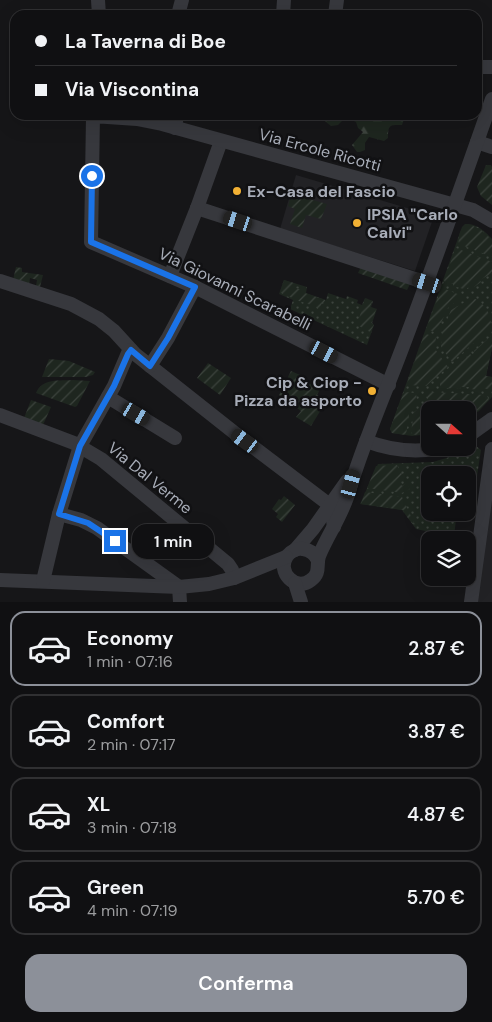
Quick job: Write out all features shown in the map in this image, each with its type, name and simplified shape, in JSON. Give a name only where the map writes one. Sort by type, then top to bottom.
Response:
[{"type":"street","points":[[248,573],[269,572],[297,581],[316,575],[319,565],[318,560],[344,506],[356,466],[427,283],[492,99]]},
{"type":"street","name":"Via Giovanni Scarabelli","points":[[96,120],[91,242],[195,287],[389,385]]},
{"type":"street","name":"Via Ercole Ricotti","points":[[169,120],[221,140],[473,210],[492,220]]},
{"type":"street","points":[[170,276],[221,140]]},
{"type":"street","points":[[477,142],[492,146]]},
{"type":"street","points":[[197,208],[427,283]]},
{"type":"street","points":[[0,281],[62,300],[86,311],[107,325],[131,350],[150,366],[331,506],[334,527]]},
{"type":"street","points":[[150,366],[168,338],[195,287]]},
{"type":"street","points":[[43,581],[59,514],[80,446],[108,397],[131,350]]},
{"type":"street","points":[[108,397],[175,438]]},
{"type":"street","name":"Via Dal Verme","points":[[0,415],[80,446],[115,470],[228,564],[234,578]]},
{"type":"street","points":[[476,432],[491,424]]},
{"type":"street","points":[[366,441],[404,450],[421,450]]},
{"type":"street","points":[[472,602],[492,449]]},
{"type":"street","points":[[303,602],[297,581],[284,568],[290,554],[331,506],[356,466]]},
{"type":"street","points":[[59,514],[93,525],[179,587]]},
{"type":"street","points":[[0,580],[179,587],[209,584],[234,578],[304,549],[312,552],[318,560]]},
{"type":"street","points":[[179,587],[180,602]]},
{"type":"shaded area","name":"IPSIA \"Carlo Calvi\"","points":[[296,175],[434,216],[415,271],[280,229]]},
{"type":"shaded area","points":[[492,479],[492,602],[477,602]]},
{"type":"green space","points":[[324,120],[343,120],[338,125],[331,126]]},
{"type":"green space","points":[[352,120],[404,120],[402,125],[390,126],[388,138],[384,141],[369,137],[365,143],[365,150],[360,152],[357,152],[352,145],[363,132],[358,128],[356,122]]},
{"type":"green space","points":[[486,165],[491,165],[492,167],[492,205],[481,196],[477,187]]},
{"type":"green space","points":[[291,194],[327,204],[321,219],[306,215],[302,228],[290,224],[295,209],[288,206]]},
{"type":"green space","points":[[465,224],[477,226],[492,239],[492,348],[486,376],[492,377],[492,397],[476,413],[476,401],[421,401],[421,435],[412,436],[392,433],[390,429],[462,227]]},
{"type":"green space","points":[[468,224],[480,229],[492,240],[492,257],[459,244],[460,232]]},
{"type":"green space","points":[[456,248],[492,262],[492,273],[480,280],[481,282],[474,287],[467,288],[467,290],[453,286],[453,284],[448,282],[447,284],[445,283],[444,280]]},
{"type":"green space","points":[[16,267],[22,268],[22,272],[43,275],[40,287],[36,286],[37,280],[30,278],[29,284],[13,280]]},
{"type":"green space","points":[[361,267],[410,284],[407,290],[358,273]]},
{"type":"green space","points":[[284,280],[307,287],[306,293],[326,300],[328,293],[346,299],[347,296],[358,300],[357,303],[362,305],[365,298],[373,301],[371,307],[377,309],[367,345],[290,309],[293,300],[279,294]]},
{"type":"green space","points":[[284,280],[296,284],[296,288],[305,291],[305,293],[325,300],[319,312],[317,307],[280,292]]},
{"type":"green space","points":[[441,289],[461,297],[448,308],[440,323],[438,333],[426,329]]},
{"type":"green space","points":[[472,298],[484,305],[490,318],[491,328],[452,362],[441,347],[442,333],[451,310]]},
{"type":"green space","points":[[365,299],[372,301],[370,307],[376,310],[371,323],[374,325],[370,332],[357,325]]},
{"type":"green space","points":[[424,335],[436,337],[435,349],[448,367],[426,386],[408,385],[407,383]]},
{"type":"green space","points":[[492,335],[492,348],[486,376],[492,377],[492,390],[482,388],[482,390],[469,389],[469,387],[461,387],[460,389],[443,388],[440,386],[440,382],[470,354],[472,356],[475,353],[474,351]]},
{"type":"green space","points":[[49,359],[69,361],[95,372],[93,375],[86,377],[42,377]]},
{"type":"green space","points":[[208,363],[231,378],[220,395],[197,378]]},
{"type":"green space","points":[[291,371],[300,375],[299,378],[320,389],[317,395],[327,400],[311,426],[296,417],[301,411],[279,395]]},
{"type":"green space","points":[[73,380],[90,381],[75,407],[36,393],[42,385],[47,383]]},
{"type":"green space","points":[[404,392],[416,393],[417,402],[410,408],[406,435],[392,433],[390,429]]},
{"type":"green space","points":[[428,393],[486,395],[489,399],[476,411],[476,401],[430,401],[427,398]]},
{"type":"green space","points":[[31,400],[51,407],[43,425],[24,418]]},
{"type":"green space","points":[[421,407],[421,435],[413,435],[411,432],[414,412]]},
{"type":"green space","points":[[476,446],[481,450],[476,483],[476,466],[421,466],[421,521],[456,521],[455,531],[426,531],[416,529],[402,510],[360,504],[378,464],[433,462],[453,456],[476,456]]},
{"type":"green space","points":[[397,465],[404,478],[399,481],[402,486],[407,483],[410,489],[402,493],[367,488],[376,466]]},
{"type":"green space","points":[[365,492],[402,497],[417,529],[403,510],[361,504]]},
{"type":"green space","points":[[284,496],[295,505],[282,522],[276,517],[278,514],[272,509],[279,499],[281,500]]},
{"type":"place","name":"Ex-Casa del Fascio","points":[[237,191]]},
{"type":"place","name":"IPSIA \"Carlo Calvi\"","points":[[357,223]]},
{"type":"place","name":"Cip & Ciop - Pizza da asporto","points":[[372,391]]},
{"type":"route","points":[[92,176],[91,242],[195,287],[168,338],[150,366],[131,350],[128,354],[114,386],[80,446],[59,514],[88,523],[115,541]]}]
